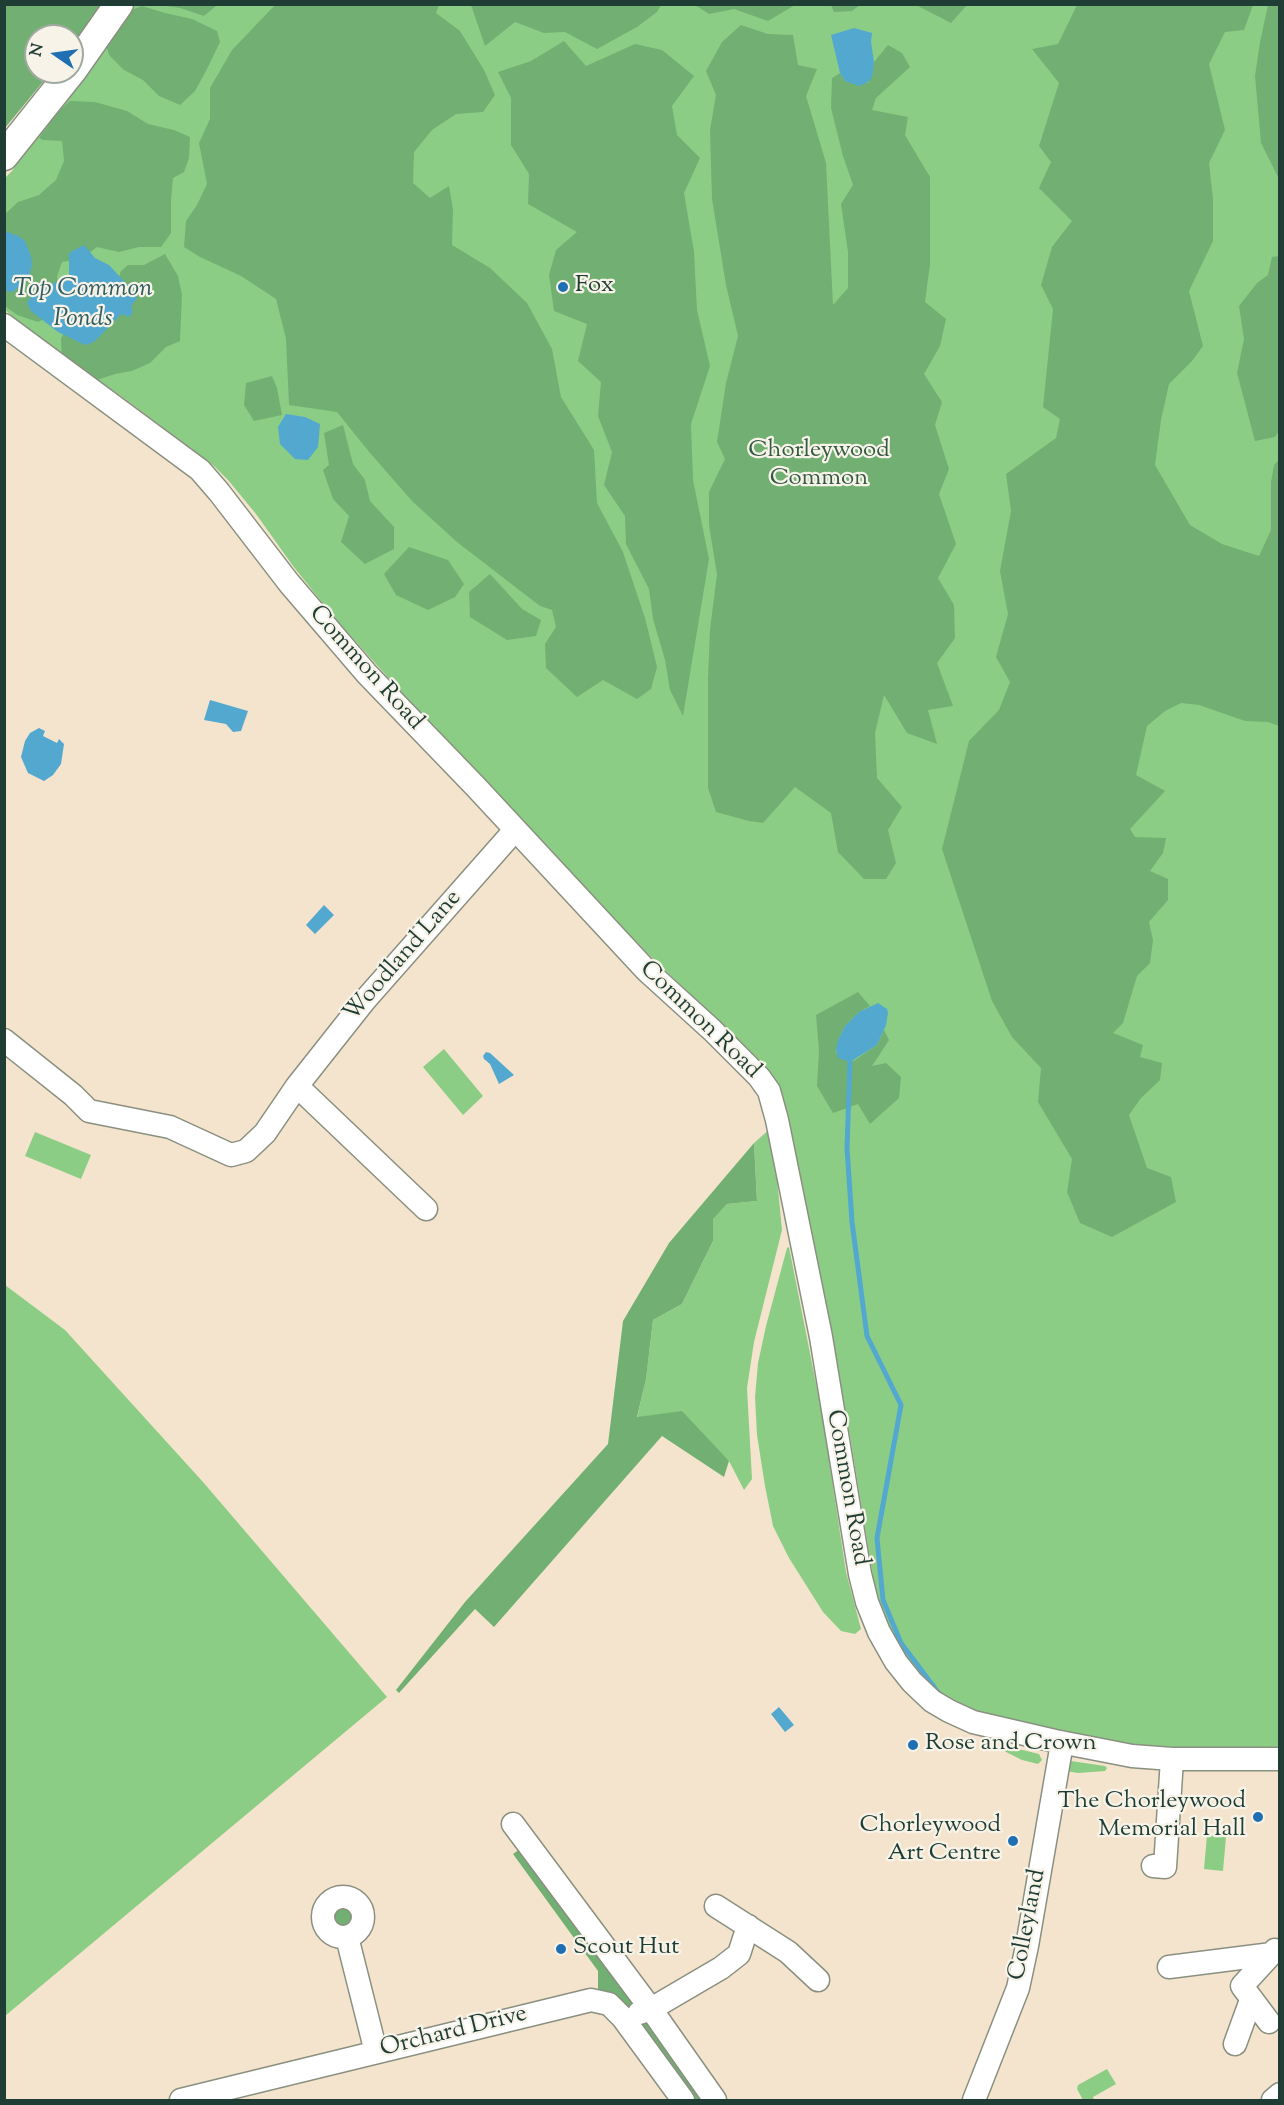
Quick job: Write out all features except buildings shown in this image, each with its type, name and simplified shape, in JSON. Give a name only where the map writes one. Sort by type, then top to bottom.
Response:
[{"type":"main road","points":[[84,54],[119,4]]},
{"type":"main road","points":[[4,156],[62,84]]},
{"type":"street","name":"Common Road","points":[[4,325],[200,470],[289,584],[367,674],[476,787],[646,970],[712,1030],[759,1077],[768,1090],[777,1120],[821,1337],[860,1574],[867,1602],[879,1632],[896,1662],[922,1693],[948,1711],[973,1722],[1062,1743],[1132,1756],[1172,1759],[1280,1759]]},
{"type":"street","name":"Woodland Lane","points":[[4,1040],[74,1095],[89,1111],[170,1127],[231,1155],[246,1151],[265,1132],[297,1086],[365,1000],[515,830]]},
{"type":"street","points":[[297,1086],[426,1209]]},
{"type":"street","name":"Colleyland","points":[[974,2100],[1018,1988],[1062,1743]]},
{"type":"street","points":[[1168,1859],[1172,1759]]},
{"type":"street","points":[[513,1824],[651,2009],[715,2100]]},
{"type":"street","points":[[716,1906],[748,1926],[801,1950],[818,1980]]},
{"type":"street","points":[[623,2018],[651,2009],[721,1968],[738,1954],[748,1926]]},
{"type":"street","points":[[347,1937],[376,2052]]},
{"type":"street","points":[[1169,1967],[1276,1949]]},
{"type":"street","points":[[1269,2022],[1242,1986],[1276,1949]]},
{"type":"street","name":"Orchard Drive","points":[[182,2100],[591,2000],[609,2004],[623,2018],[683,2100]]},
{"type":"street","points":[[1235,2044],[1251,2000]]},
{"type":"street","points":[[1273,2100],[1280,2094]]},
{"type":"green space","points":[[276,4],[439,5],[436,13],[460,31],[484,70],[495,95],[483,112],[456,114],[432,130],[414,152],[413,183],[430,198],[449,186],[453,209],[452,245],[490,268],[527,303],[552,349],[561,397],[594,450],[597,503],[623,552],[645,618],[657,667],[651,689],[637,699],[603,680],[577,697],[546,668],[545,644],[556,627],[552,610],[540,606],[457,542],[413,502],[337,412],[289,405],[286,339],[276,299],[241,276],[184,247],[186,221],[207,184],[199,143],[210,119],[210,88],[232,50]]},
{"type":"green space","points":[[471,4],[661,5],[657,12],[637,27],[597,49],[565,32],[544,33],[515,22],[485,46]]},
{"type":"green space","points":[[5,5],[100,5],[84,28],[84,24],[24,24],[24,84],[41,84],[5,128]]},
{"type":"green space","name":"Chorleywood Common","points":[[129,5],[1279,5],[1279,1751],[1160,1751],[985,1716],[944,1699],[905,1660],[877,1601],[850,1436],[800,1178],[787,1119],[771,1075],[755,1056],[647,953],[442,738],[333,616],[256,514],[214,466],[121,396],[48,346],[5,310],[5,178],[13,170],[16,160],[71,84],[84,84],[84,67]]},
{"type":"green space","points":[[160,5],[217,5],[204,16],[180,8]]},
{"type":"green space","points":[[695,5],[795,5],[768,21],[734,9],[709,14]]},
{"type":"green space","points":[[831,5],[860,5],[852,11],[834,12]]},
{"type":"green space","points":[[916,5],[967,5],[951,23]]},
{"type":"green space","points":[[1077,5],[1253,5],[1244,30],[1225,32],[1209,64],[1225,130],[1209,163],[1213,199],[1213,241],[1189,291],[1203,346],[1192,361],[1169,384],[1155,465],[1190,525],[1222,544],[1259,556],[1271,530],[1271,482],[1274,465],[1280,459],[1279,726],[1268,722],[1245,721],[1199,705],[1181,703],[1165,711],[1147,726],[1136,775],[1165,791],[1130,829],[1135,837],[1166,838],[1163,853],[1150,871],[1168,879],[1168,900],[1149,922],[1153,940],[1150,963],[1137,976],[1123,1023],[1113,1033],[1143,1045],[1140,1057],[1162,1063],[1160,1080],[1141,1098],[1129,1115],[1147,1168],[1171,1177],[1176,1202],[1112,1237],[1080,1223],[1067,1192],[1072,1159],[1038,1102],[1041,1068],[1012,1037],[992,1001],[942,849],[969,741],[999,710],[1010,682],[996,657],[1008,614],[1000,571],[1011,511],[1006,474],[1056,438],[1060,419],[1043,407],[1053,309],[1041,285],[1052,247],[1072,221],[1039,188],[1051,162],[1039,146],[1059,83],[1032,49],[1058,44]]},
{"type":"green space","points":[[1268,5],[1279,5],[1278,177],[1261,143],[1255,76]]},
{"type":"green space","points":[[142,6],[192,19],[217,31],[220,42],[207,69],[195,91],[180,105],[159,96],[143,80],[124,70],[109,55],[104,38],[119,15]]},
{"type":"green space","points":[[741,25],[768,34],[793,35],[798,65],[817,69],[806,96],[826,163],[833,305],[848,288],[848,252],[841,204],[853,185],[831,108],[832,78],[840,73],[845,81],[868,83],[874,62],[888,45],[902,53],[910,67],[876,98],[872,110],[908,117],[905,135],[930,177],[930,264],[925,302],[946,319],[940,346],[924,374],[942,402],[935,425],[949,469],[939,494],[956,544],[938,578],[954,605],[955,638],[937,663],[953,706],[928,710],[937,744],[907,733],[884,695],[875,733],[877,778],[902,807],[888,830],[896,863],[886,879],[864,879],[838,852],[831,813],[795,787],[763,823],[716,812],[708,788],[710,630],[717,574],[709,525],[709,492],[725,459],[717,442],[726,383],[738,336],[726,285],[712,199],[710,130],[716,95],[706,71],[722,42]]},
{"type":"green space","points":[[564,41],[586,66],[635,44],[662,50],[694,76],[672,106],[677,135],[700,158],[684,193],[694,252],[697,310],[710,366],[691,424],[693,480],[709,559],[683,716],[670,690],[665,660],[653,619],[649,589],[626,544],[625,516],[604,485],[612,452],[598,416],[601,382],[578,361],[587,324],[554,311],[549,275],[556,250],[577,232],[528,204],[529,174],[511,145],[511,98],[498,72],[531,61]]},
{"type":"green space","points":[[70,101],[95,102],[127,111],[148,124],[174,130],[190,137],[189,158],[184,172],[173,178],[171,233],[161,247],[139,247],[119,252],[97,247],[81,259],[62,262],[57,276],[61,300],[56,313],[38,322],[17,315],[5,306],[5,214],[18,202],[39,195],[56,180],[64,161],[62,141],[39,138],[59,111]]},
{"type":"green space","points":[[165,254],[178,276],[182,295],[180,341],[166,347],[150,363],[132,371],[94,381],[62,360],[61,338],[71,322],[114,291],[121,271],[128,265],[144,265]]},
{"type":"green space","points":[[1279,256],[1279,431],[1275,437],[1255,441],[1237,373],[1244,339],[1239,306],[1257,283],[1268,275],[1272,257]]},
{"type":"green space","points":[[272,376],[277,388],[282,415],[254,421],[244,405],[246,383]]},
{"type":"green space","points":[[343,425],[353,464],[365,480],[370,501],[394,527],[394,549],[365,564],[341,542],[349,516],[333,499],[323,470],[329,465],[324,433]]},
{"type":"green space","points":[[409,547],[448,560],[464,584],[455,597],[428,610],[396,595],[384,574]]},
{"type":"green space","points":[[490,574],[522,609],[541,620],[536,636],[507,640],[470,617],[469,592]]},
{"type":"green space","points":[[858,992],[870,1006],[859,1012],[845,1026],[838,1040],[836,1053],[850,1062],[855,1060],[877,1045],[884,1030],[889,1040],[872,1066],[886,1063],[901,1077],[899,1098],[870,1124],[858,1104],[833,1113],[817,1086],[819,1050],[816,1015]]},
{"type":"green space","points":[[444,1049],[483,1096],[463,1115],[423,1067]]},
{"type":"green space","points":[[772,1127],[782,1230],[754,1342],[747,1388],[752,1479],[744,1490],[729,1461],[637,1418],[646,1378],[653,1320],[682,1304],[713,1241],[712,1219],[727,1204],[757,1201],[754,1143]]},
{"type":"green space","points":[[35,1132],[91,1155],[81,1179],[25,1156]]},
{"type":"green space","points":[[754,1143],[757,1201],[727,1204],[713,1219],[713,1241],[682,1304],[653,1320],[646,1379],[637,1417],[682,1411],[729,1461],[724,1477],[662,1436],[494,1627],[475,1609],[399,1693],[396,1690],[465,1602],[608,1444],[623,1321],[669,1243]]},
{"type":"green space","points":[[789,1247],[822,1414],[846,1572],[861,1629],[855,1634],[841,1631],[823,1612],[789,1558],[773,1526],[765,1486],[757,1435],[755,1397],[758,1363],[766,1326]]},
{"type":"green space","points":[[5,1285],[65,1330],[203,1482],[387,1697],[5,2016]]},
{"type":"green space","points":[[1002,1745],[1039,1754],[1042,1760],[1038,1764],[1022,1760],[1002,1750]]},
{"type":"green space","points":[[1067,1762],[1107,1768],[1105,1771],[1078,1773],[1066,1771]]},
{"type":"green space","points":[[1207,1835],[1226,1837],[1223,1871],[1204,1869]]},
{"type":"green space","points":[[523,1847],[637,1999],[625,2010],[598,1992],[598,1971],[513,1854]]},
{"type":"green space","points":[[343,1907],[351,1910],[354,1918],[351,1926],[343,1929],[335,1926],[332,1918],[335,1910]]},
{"type":"green space","points":[[650,2018],[708,2100],[695,2100],[639,2028],[641,2022]]},
{"type":"green space","points":[[1107,2069],[1116,2084],[1093,2097],[1094,2100],[1083,2100],[1077,2089],[1078,2085]]},
{"type":"water","points":[[854,28],[872,33],[874,62],[872,77],[868,82],[859,86],[845,81],[840,73],[831,35]]},
{"type":"water","name":"Top Common Ponds","points":[[5,231],[25,241],[31,256],[32,265],[29,277],[13,292],[5,291]]},
{"type":"water","name":"Top Common Ponds","points":[[84,245],[95,258],[109,265],[137,298],[131,306],[133,312],[129,317],[121,314],[94,342],[85,345],[58,332],[31,311],[27,303],[41,288],[69,275],[69,253]]},
{"type":"water","points":[[286,414],[305,417],[320,424],[318,447],[308,460],[295,459],[280,444],[278,427]]},
{"type":"water","points":[[210,700],[248,711],[241,731],[233,732],[226,724],[204,720]]},
{"type":"water","points":[[39,728],[45,731],[43,736],[57,743],[59,739],[64,744],[61,764],[53,775],[44,781],[28,773],[21,757],[25,741],[30,733]]},
{"type":"water","points":[[324,905],[334,915],[315,934],[306,925]]},
{"type":"water","points":[[878,1003],[887,1009],[888,1013],[886,1025],[877,1045],[850,1062],[838,1058],[836,1049],[845,1026],[859,1012]]},
{"type":"water","points":[[486,1052],[514,1075],[499,1084],[490,1064],[484,1059]]},
{"type":"water","points":[[779,1707],[794,1725],[785,1732],[771,1714]]},
{"type":"waterway","points":[[850,1062],[847,1148],[852,1222],[867,1336],[901,1405],[877,1538],[883,1600],[901,1643],[940,1695]]},
{"type":"place","name":"Fox","points":[[563,287]]},
{"type":"place","name":"Rose and Crown","points":[[913,1745]]},
{"type":"place","name":"The Chorleywood Memorial Hall","points":[[1258,1817]]},
{"type":"place","name":"Chorleywood Art Centre","points":[[1013,1841]]},
{"type":"place","name":"Scout Hut","points":[[561,1949]]}]
